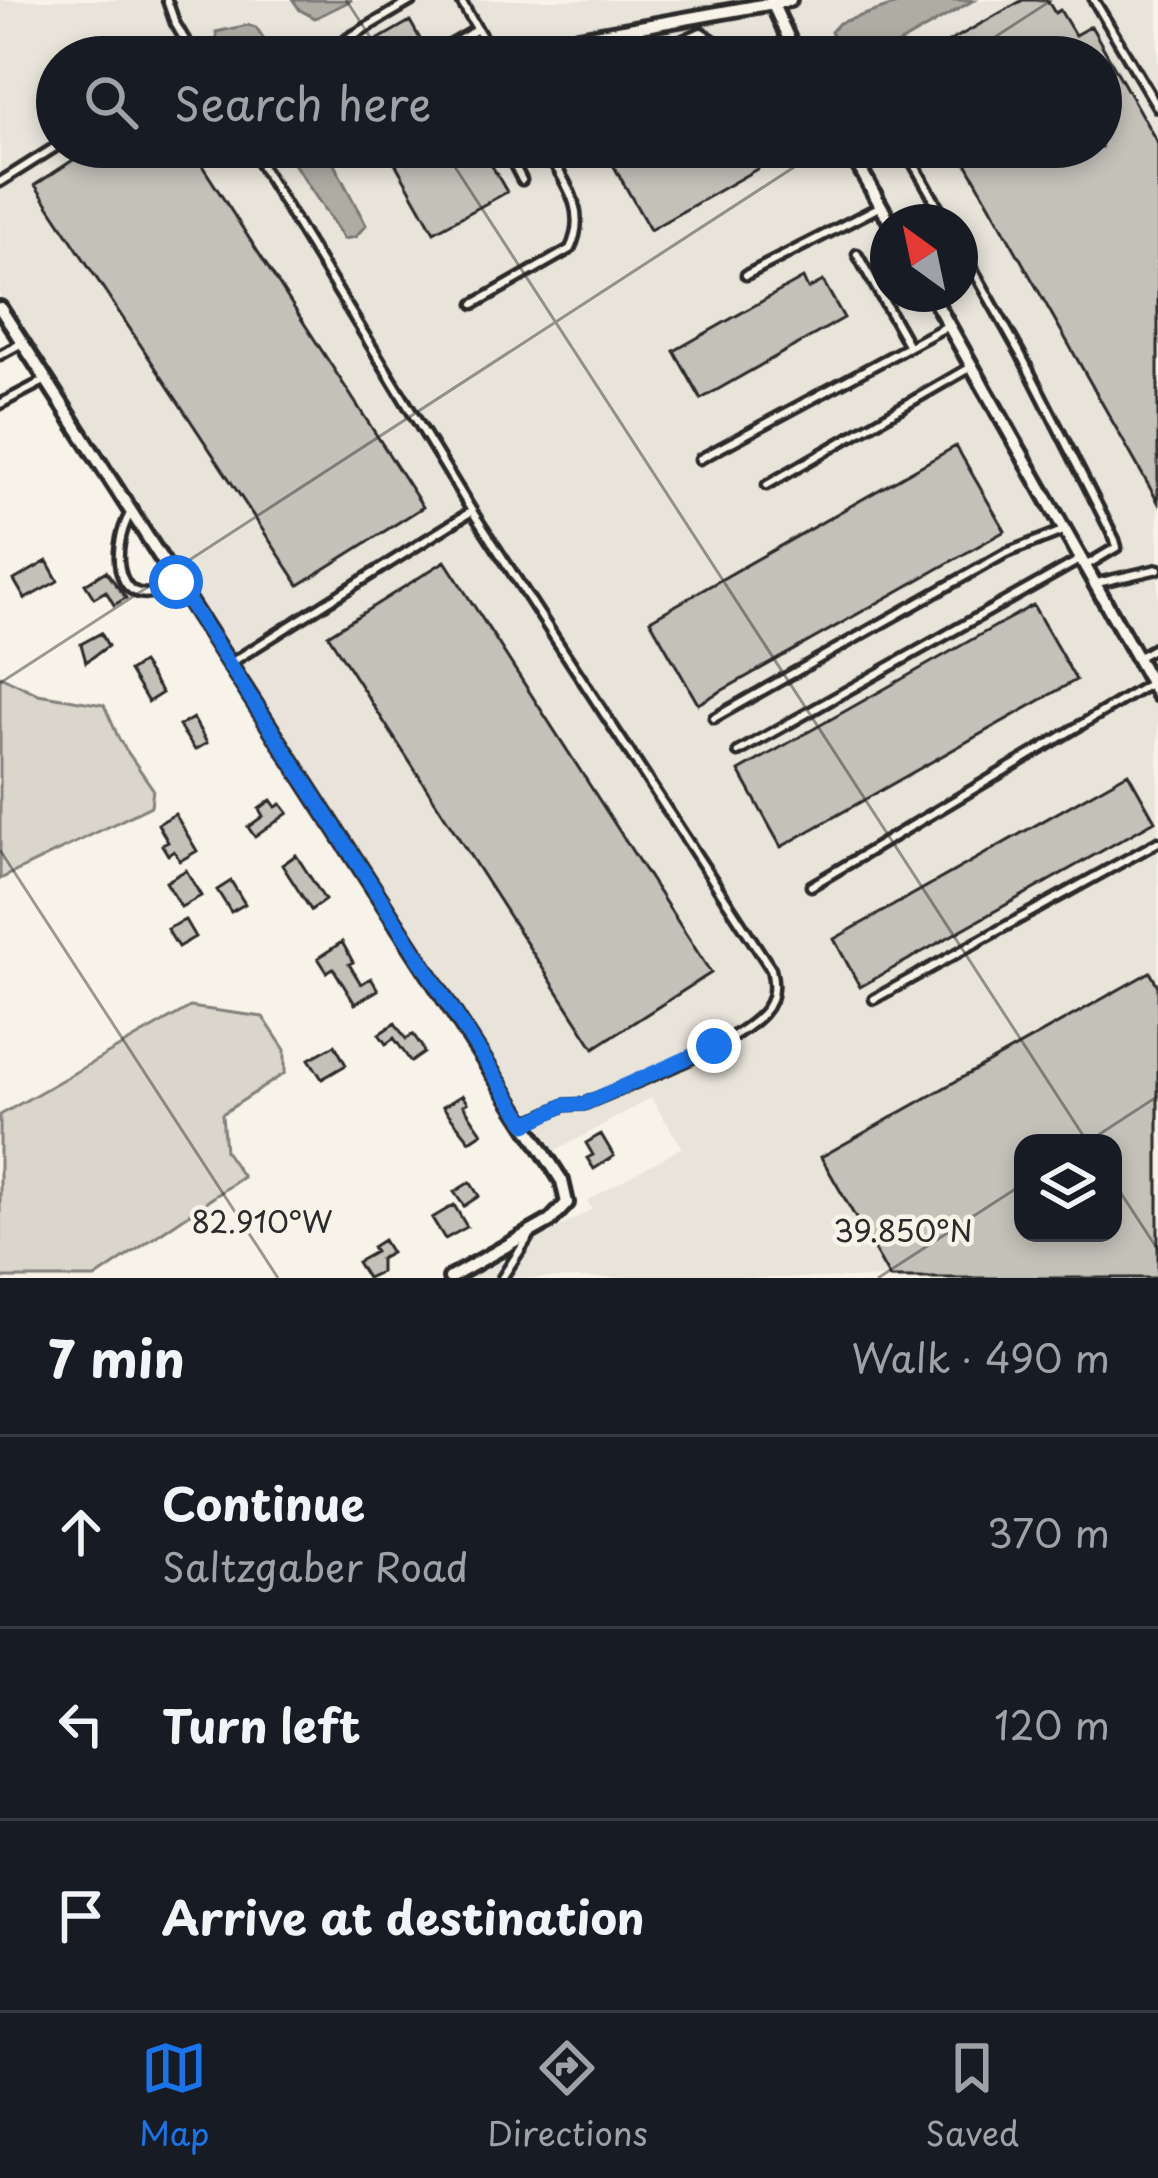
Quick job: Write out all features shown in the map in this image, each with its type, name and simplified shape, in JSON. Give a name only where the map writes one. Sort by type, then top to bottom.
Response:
[{"type":"street","points":[[591,36],[790,0]]},
{"type":"street","points":[[771,2],[787,36]]},
{"type":"street","points":[[860,168],[880,204]]},
{"type":"street","points":[[0,308],[562,1181],[567,1203],[550,1221],[450,1278]]},
{"type":"street","points":[[941,312],[1155,689]]},
{"type":"lane","points":[[167,0],[183,36]]},
{"type":"lane","points":[[352,36],[413,0]]},
{"type":"lane","points":[[460,0],[480,36]]},
{"type":"lane","points":[[1094,0],[1115,36]]},
{"type":"lane","points":[[698,17],[706,36]]},
{"type":"lane","points":[[466,36],[476,30]]},
{"type":"lane","points":[[692,36],[701,32]]},
{"type":"lane","points":[[1122,48],[1158,109]]},
{"type":"lane","points":[[0,182],[36,159]]},
{"type":"lane","points":[[263,168],[472,511],[771,969],[776,987],[762,1014],[714,1046],[584,1104],[565,1105],[526,1124]]},
{"type":"lane","points":[[516,168],[522,180]]},
{"type":"lane","points":[[474,304],[570,249],[578,233],[577,205],[556,168]]},
{"type":"lane","points":[[916,168],[936,204]]},
{"type":"lane","points":[[746,274],[870,212]]},
{"type":"lane","points":[[857,254],[909,346]]},
{"type":"lane","points":[[738,752],[1117,547],[978,278]]},
{"type":"lane","points":[[700,459],[949,325]]},
{"type":"lane","points":[[0,355],[22,343]]},
{"type":"lane","points":[[766,485],[972,366]]},
{"type":"lane","points":[[0,404],[46,380]]},
{"type":"lane","points":[[229,664],[472,511]]},
{"type":"lane","points":[[131,512],[121,529],[118,548],[121,578],[135,592],[152,594],[176,582]]},
{"type":"lane","points":[[714,718],[1006,554],[1065,530]]},
{"type":"lane","points":[[1095,583],[1158,568]]},
{"type":"lane","points":[[1137,658],[1158,646]]},
{"type":"lane","points":[[811,886],[1155,689]]},
{"type":"lane","points":[[874,1000],[1158,842]]},
{"type":"lane","points":[[502,1278],[531,1232]]},
{"type":"shaded area","points":[[0,0],[1158,0],[1158,1278],[470,1278],[592,1209],[587,1201],[682,1147],[651,1098],[556,1151],[229,664],[0,300]]},
{"type":"shaded area","points":[[293,0],[352,0],[315,18]]},
{"type":"shaded area","points":[[909,0],[974,0],[912,36],[832,36],[839,23]]},
{"type":"shaded area","points":[[248,25],[262,36],[216,36],[216,32]]},
{"type":"shaded area","points":[[297,168],[336,168],[366,225],[355,237],[344,239]]},
{"type":"shaded area","points":[[0,676],[38,694],[104,705],[120,741],[153,789],[151,806],[0,879]]},
{"type":"shaded area","points":[[190,1007],[263,1017],[285,1050],[285,1073],[222,1114],[225,1151],[243,1177],[95,1278],[0,1278],[0,1115]]},
{"type":"building","points":[[1023,0],[1047,0],[1055,13],[1060,10],[1075,35],[1091,26],[1097,36],[959,36]]},
{"type":"building","points":[[410,21],[418,36],[384,36]]},
{"type":"building","points":[[1122,81],[1158,144],[1158,502],[969,168],[1122,168]]},
{"type":"building","points":[[61,168],[204,168],[423,507],[299,585],[35,185]]},
{"type":"building","points":[[398,168],[493,168],[507,192],[434,232]]},
{"type":"building","points":[[615,168],[759,168],[650,230]]},
{"type":"building","points":[[803,278],[808,289],[823,281],[844,318],[701,399],[674,351]]},
{"type":"building","points":[[956,446],[1005,531],[698,704],[650,620]]},
{"type":"building","points":[[47,561],[58,581],[25,599],[14,580]]},
{"type":"building","points":[[445,561],[711,973],[594,1048],[328,635]]},
{"type":"building","points":[[106,571],[126,598],[114,605],[106,591],[94,598],[85,584]]},
{"type":"building","points":[[1033,605],[1076,680],[781,847],[739,771]]},
{"type":"building","points":[[101,633],[108,646],[86,662],[81,644]]},
{"type":"building","points":[[142,663],[162,693],[148,702],[129,671]]},
{"type":"building","points":[[193,718],[207,743],[195,750],[179,726]]},
{"type":"building","points":[[1128,773],[1155,821],[860,987],[834,939]]},
{"type":"building","points":[[271,800],[288,813],[255,837],[248,827],[263,816],[259,809]]},
{"type":"building","points":[[175,814],[197,851],[180,861],[162,845],[168,842],[158,824]]},
{"type":"building","points":[[296,855],[325,900],[311,910],[282,865]]},
{"type":"building","points":[[186,870],[201,896],[181,907],[166,882]]},
{"type":"building","points":[[231,881],[245,904],[231,912],[217,890]]},
{"type":"building","points":[[185,920],[195,937],[178,947],[167,929]]},
{"type":"building","points":[[342,942],[361,984],[371,978],[378,990],[355,1004],[333,968],[327,972],[318,958]]},
{"type":"building","points":[[1150,972],[1158,986],[1158,1278],[890,1278],[821,1157]]},
{"type":"building","points":[[395,1023],[406,1039],[413,1034],[422,1047],[424,1053],[411,1062],[394,1038],[386,1044],[379,1034]]},
{"type":"building","points":[[335,1045],[346,1065],[322,1079],[309,1059]]},
{"type":"building","points":[[462,1095],[467,1103],[463,1105],[482,1133],[470,1141],[443,1107]]},
{"type":"building","points":[[601,1134],[614,1156],[594,1169],[586,1143]]},
{"type":"building","points":[[470,1182],[479,1196],[464,1206],[454,1192]]},
{"type":"building","points":[[454,1205],[467,1227],[445,1239],[432,1218]]},
{"type":"building","points":[[383,1240],[391,1253],[380,1259],[380,1272],[367,1278],[357,1262],[375,1252],[372,1247]]},
{"type":"route","points":[[176,582],[526,1124],[542,1113],[584,1104],[714,1046]]}]
